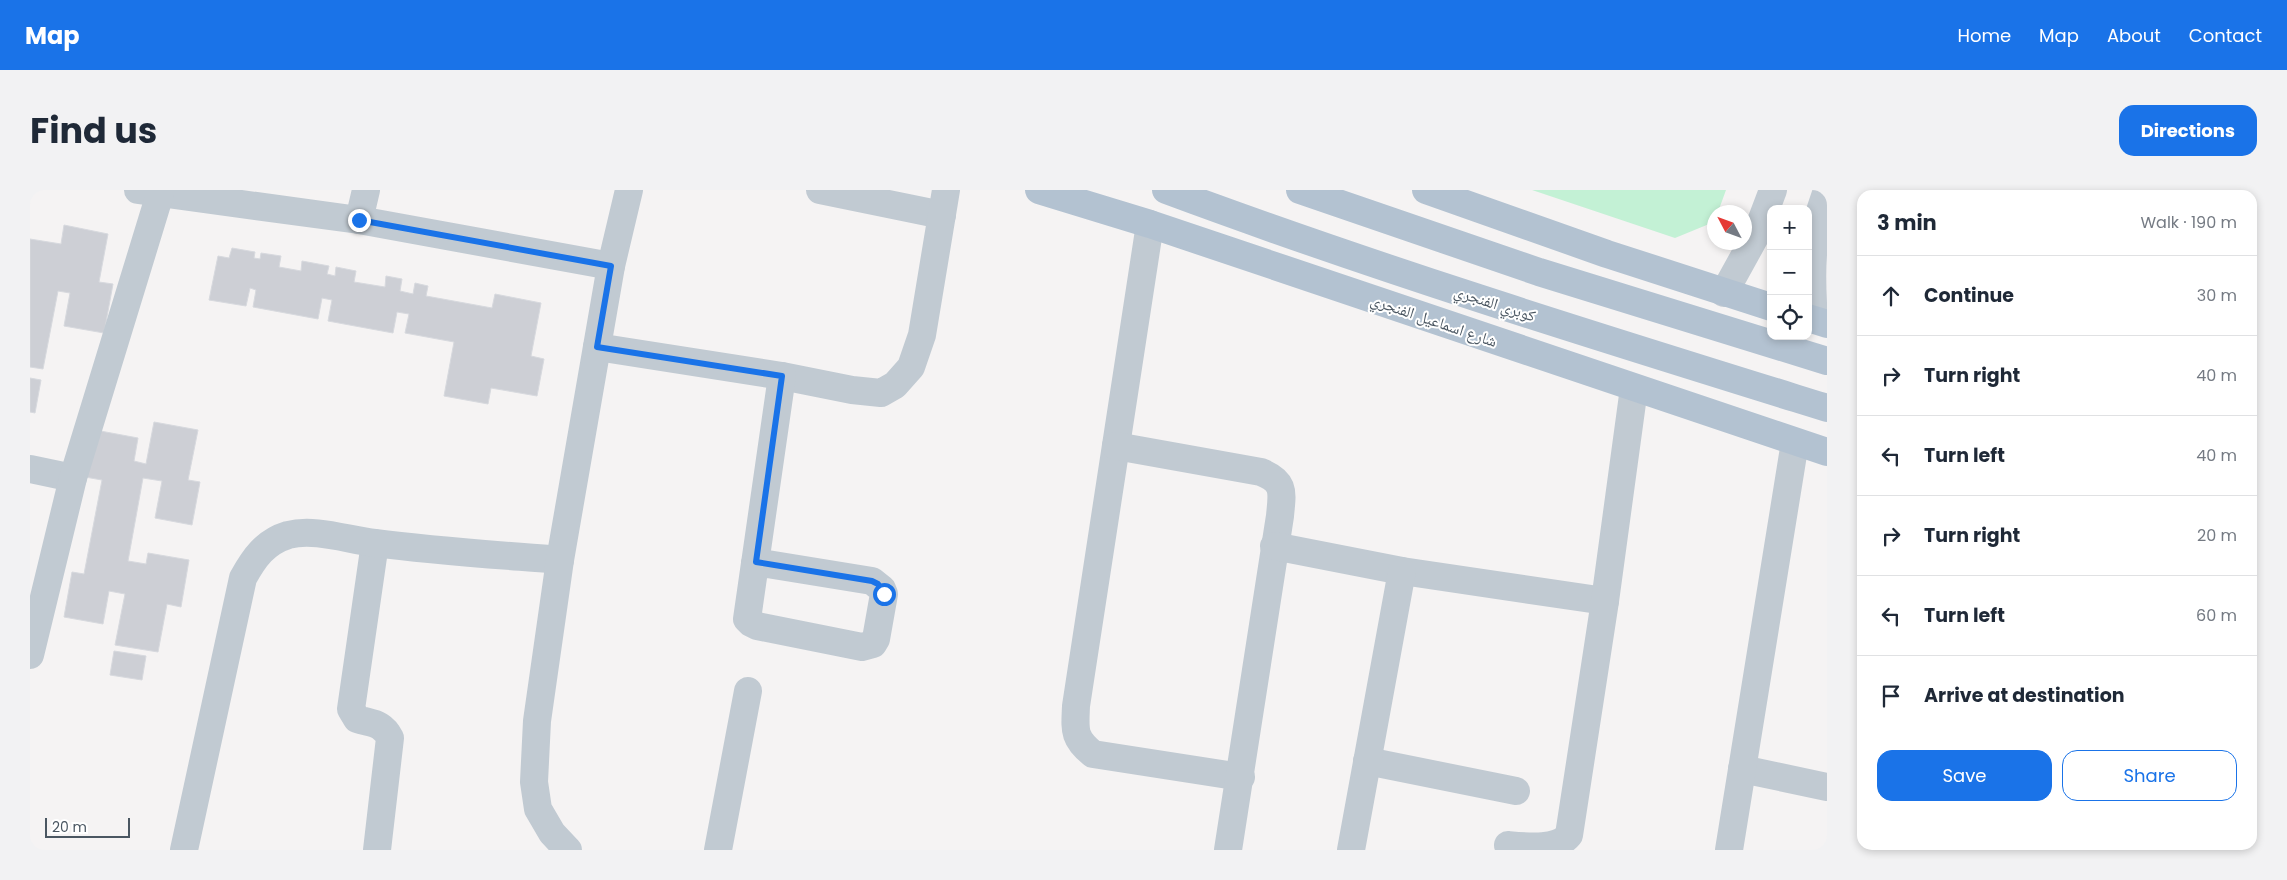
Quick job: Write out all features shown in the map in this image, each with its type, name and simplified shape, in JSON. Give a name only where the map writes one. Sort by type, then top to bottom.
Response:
[{"type":"main road","name":"شارع اسماعيل الفنجري","points":[[1040,190],[1150,224],[1827,452]]},
{"type":"main road","name":"كوبري الفنجري","points":[[1166,190],[1334,250],[1568,327],[1827,408]]},
{"type":"main road","points":[[1300,190],[1539,272],[1827,361]]},
{"type":"main road","points":[[1426,190],[1607,254],[1767,306]]},
{"type":"street","points":[[359,220],[366,190]]},
{"type":"street","points":[[568,850],[552,833],[538,809],[534,782],[537,721],[560,560],[611,266],[628,190]]},
{"type":"street","points":[[597,347],[782,376],[852,390],[881,392],[895,385],[912,367],[922,335],[944,202],[820,190]]},
{"type":"street","points":[[1724,293],[1756,235],[1773,190]]},
{"type":"street","points":[[30,655],[73,478],[149,192],[359,220],[611,266]]},
{"type":"street","points":[[1816,321],[1812,253],[1826,193]]},
{"type":"street","points":[[1150,224],[1076,706],[1075,731],[1080,744],[1092,754],[1241,778]]},
{"type":"street","points":[[756,562],[872,581],[878,584],[884,594],[876,639],[873,644],[862,647],[751,623],[748,619],[747,613],[782,376]]},
{"type":"street","points":[[1508,845],[1547,849],[1556,848],[1564,843],[1569,835],[1606,601],[1634,388]]},
{"type":"street","points":[[1729,850],[1795,442]]},
{"type":"street","points":[[1116,446],[1261,472],[1274,477],[1280,484],[1282,494],[1241,778],[1228,850]]},
{"type":"street","points":[[30,470],[73,478]]},
{"type":"street","points":[[184,850],[243,578],[255,556],[272,541],[290,535],[311,534],[375,543],[560,560]]},
{"type":"street","points":[[375,543],[351,708],[352,714],[356,719],[378,723],[386,729],[390,738],[377,850]]},
{"type":"street","points":[[1274,546],[1402,571],[1606,601]]},
{"type":"street","points":[[1351,850],[1402,571]]},
{"type":"street","points":[[718,850],[748,691]]},
{"type":"street","points":[[1367,761],[1516,791]]},
{"type":"street","points":[[1742,769],[1827,786]]},
{"type":"green space","points":[[1532,190],[1726,190],[1721,205],[1707,205],[1707,225],[1675,238]]},
{"type":"building","points":[[64,225],[108,234],[99,282],[113,284],[104,333],[64,326],[70,293],[58,291],[43,369],[30,367],[30,239],[61,244]]},
{"type":"building","points":[[232,248],[255,252],[254,258],[260,259],[261,253],[281,256],[279,267],[301,271],[302,261],[329,266],[327,274],[335,276],[336,267],[356,271],[354,282],[385,287],[386,276],[402,279],[400,291],[413,294],[415,283],[428,286],[426,296],[492,308],[495,294],[541,303],[531,356],[544,359],[537,396],[491,388],[488,404],[444,396],[454,342],[405,333],[409,314],[397,312],[393,333],[328,321],[332,300],[322,298],[318,319],[253,307],[256,290],[250,288],[246,306],[209,300],[218,256],[229,258]]},
{"type":"building","points":[[30,378],[41,380],[35,413],[30,412]]},
{"type":"building","points":[[154,422],[198,430],[188,480],[200,482],[192,525],[155,518],[162,481],[143,478],[128,561],[146,564],[148,553],[189,560],[181,607],[167,604],[158,652],[115,645],[125,594],[109,591],[103,624],[64,617],[72,572],[84,574],[102,480],[85,477],[95,430],[138,438],[134,461],[146,464]]},
{"type":"building","points":[[114,651],[146,656],[142,680],[110,675]]},
{"type":"route","points":[[359,220],[611,266],[597,347],[782,376],[756,562],[872,581],[878,584],[884,594]]}]
